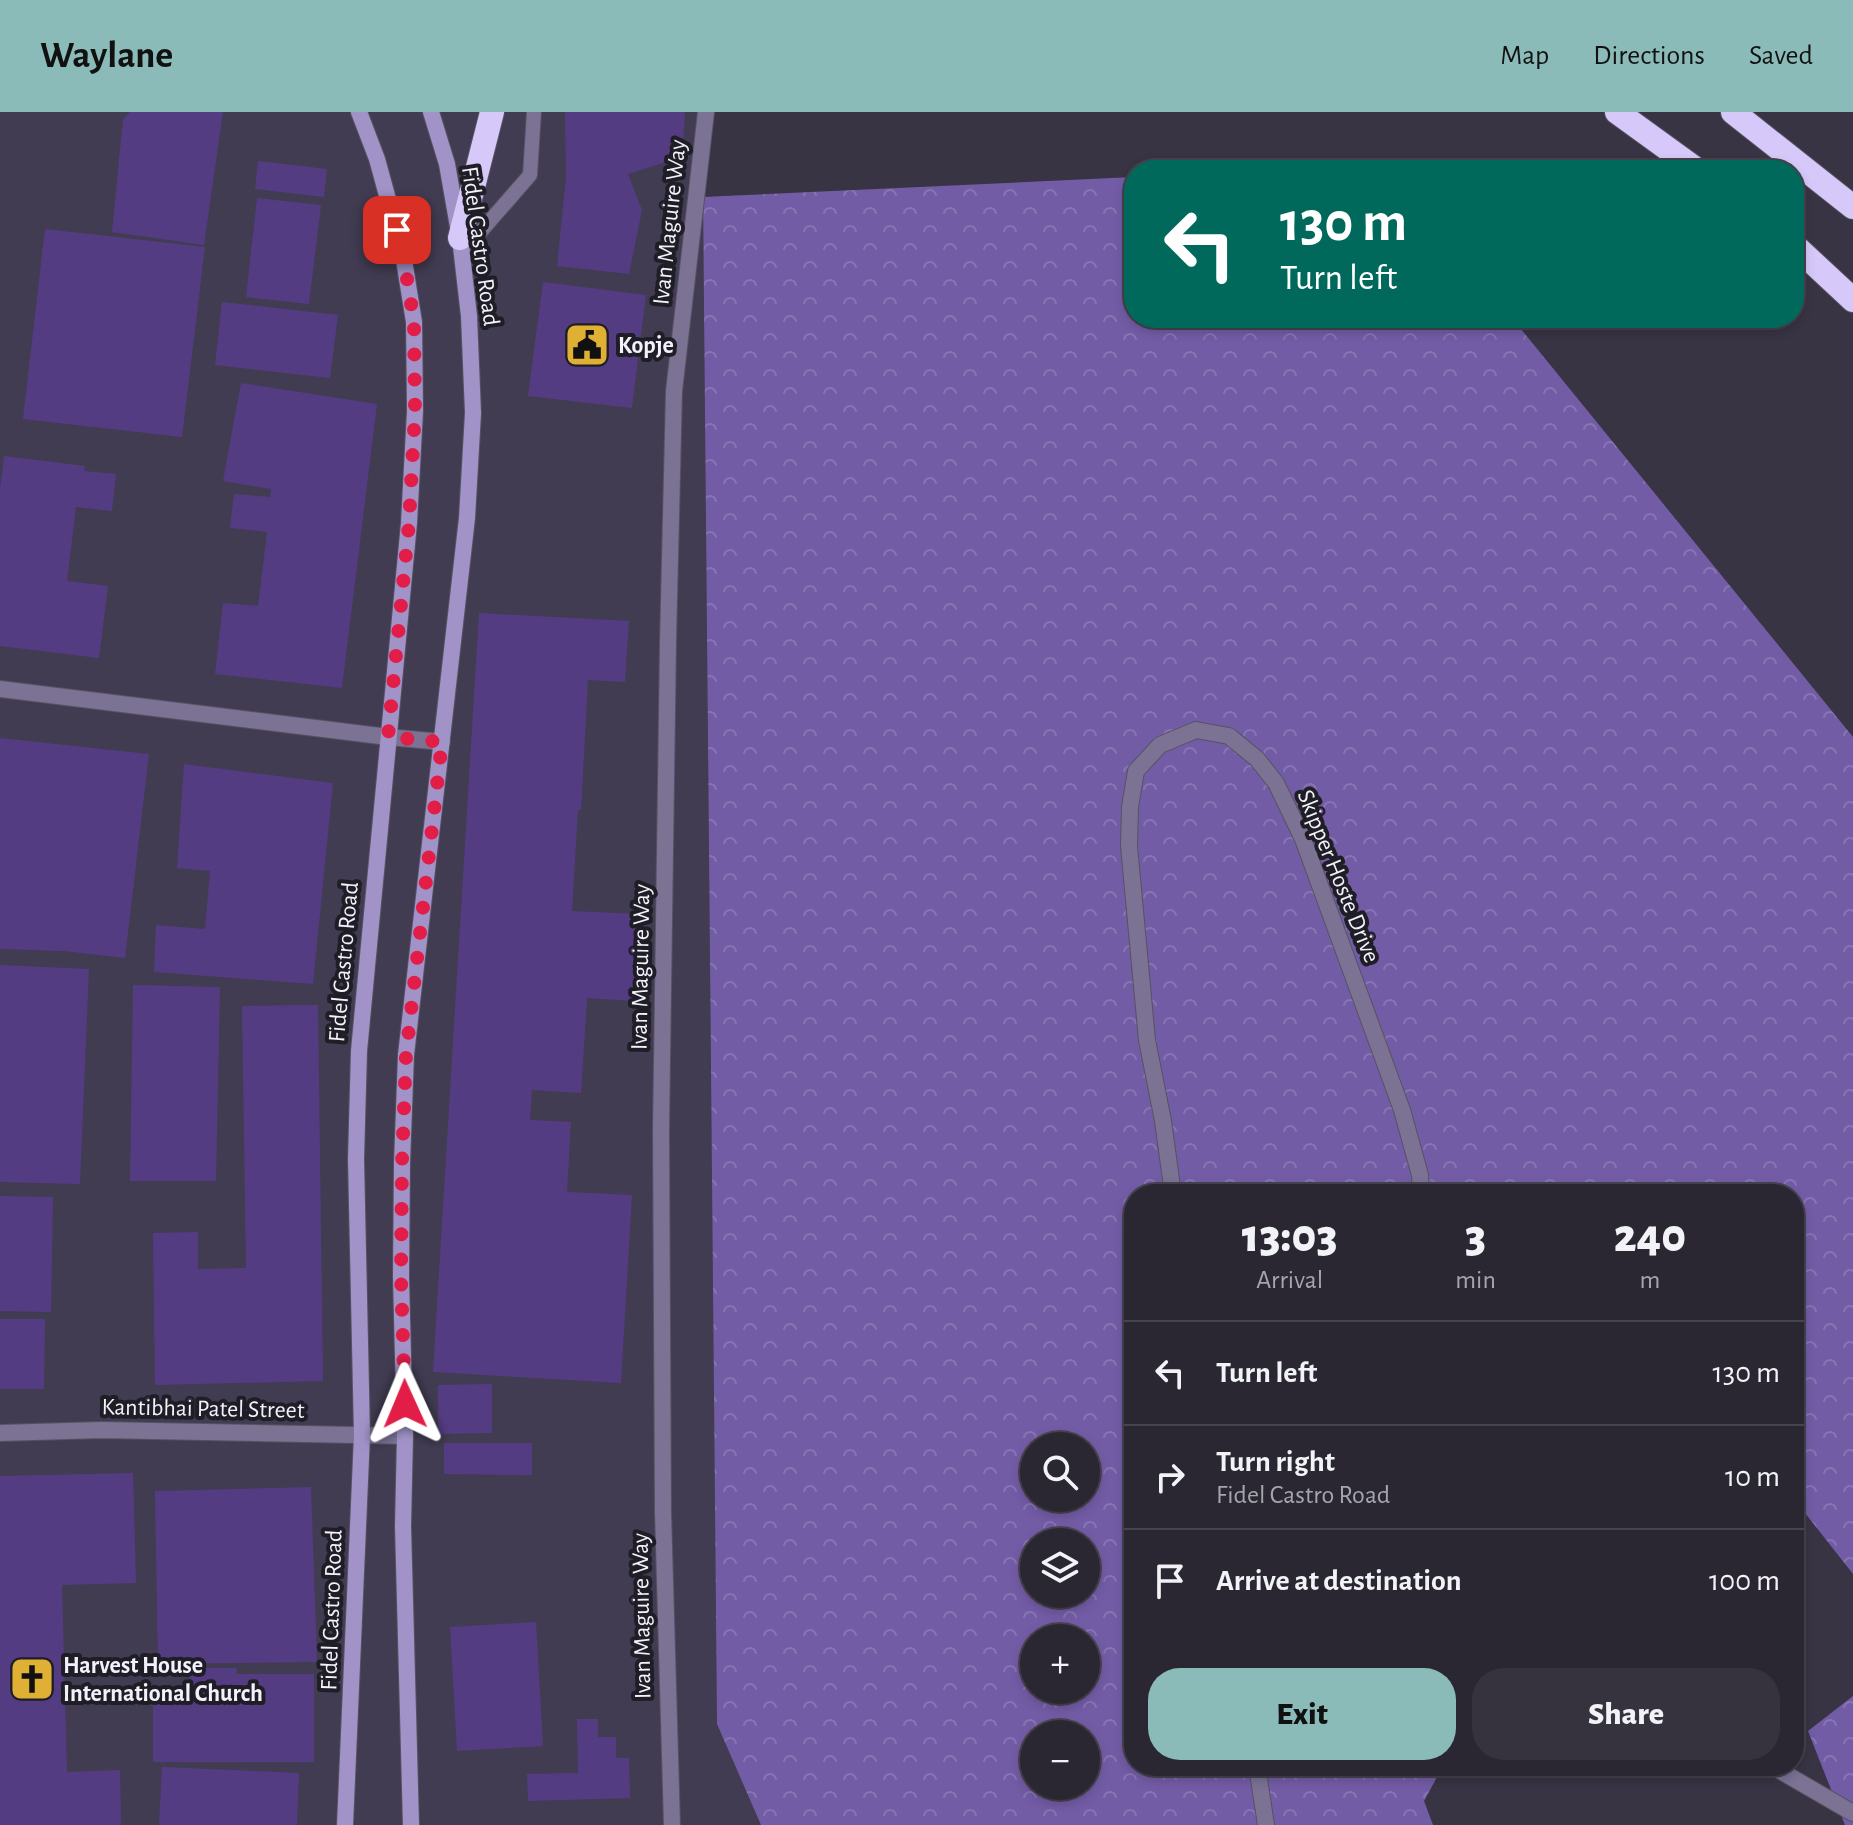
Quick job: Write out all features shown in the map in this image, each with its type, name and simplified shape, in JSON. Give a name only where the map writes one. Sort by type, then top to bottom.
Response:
[{"type":"highway","points":[[461,245],[492,112]]},
{"type":"highway","points":[[1617,112],[1683,160]]},
{"type":"highway","points":[[1733,112],[1794,160]]},
{"type":"highway","points":[[1804,168],[1853,207]]},
{"type":"highway","points":[[1804,254],[1853,300]]},
{"type":"main road","name":"Fidel Castro Road","points":[[345,1825],[362,1435],[356,1159],[358,1066],[409,523],[415,411],[414,322],[403,254],[377,159],[359,112]]},
{"type":"main road","name":"Fidel Castro Road","points":[[411,1825],[403,1526],[405,1436],[401,1234],[406,1055],[467,518],[473,413],[469,316],[461,245],[447,164],[431,112]]},
{"type":"street","name":"Ivan Maguire Way","points":[[672,1825],[663,1527],[661,1162],[668,642],[674,391],[706,112]]},
{"type":"street","points":[[0,689],[442,742]]},
{"type":"street","name":"Skipper Hoste Drive","points":[[1172,1184],[1147,1040],[1129,846],[1130,807],[1136,771],[1160,745],[1196,730],[1229,736],[1257,759],[1276,783],[1303,839],[1392,1083],[1420,1184]]},
{"type":"street","name":"Kantibhai Patel Street","points":[[0,1433],[101,1430],[405,1436]]},
{"type":"street","points":[[1259,1776],[1266,1825]]},
{"type":"street","points":[[1789,1776],[1853,1813]]},
{"type":"lane","points":[[461,245],[530,175],[534,112]]},
{"type":"shaded area","points":[[0,112],[708,112],[703,197],[717,1724],[761,1825],[0,1825]]},
{"type":"green space","points":[[1124,177],[1124,328],[1520,328],[1853,737],[1853,1574],[1804,1512],[1804,1184],[1124,1184],[1124,1776],[1438,1776],[1424,1801],[1433,1825],[761,1825],[717,1724],[703,197]]},
{"type":"green space","points":[[1853,1696],[1853,1825],[1845,1825],[1808,1731]]},
{"type":"building","points":[[130,112],[223,112],[204,245],[112,232],[123,119]]},
{"type":"building","points":[[565,112],[685,112],[682,157],[628,174],[642,210],[629,274],[557,266],[566,177]]},
{"type":"building","points":[[258,161],[327,169],[324,197],[255,189]]},
{"type":"building","points":[[257,198],[321,205],[309,304],[246,297]]},
{"type":"building","points":[[45,229],[205,247],[182,437],[23,419]]},
{"type":"building","name":"Kopje","points":[[543,282],[646,295],[632,408],[528,396]]},
{"type":"building","points":[[222,302],[338,315],[330,378],[215,365]]},
{"type":"building","points":[[241,383],[377,404],[342,688],[215,674],[223,603],[258,606],[267,532],[230,528],[234,494],[270,497],[271,489],[223,481]]},
{"type":"building","points":[[4,456],[85,466],[84,471],[116,474],[112,511],[76,507],[67,581],[108,586],[99,658],[0,646],[0,488]]},
{"type":"building","points":[[479,613],[629,621],[625,682],[588,680],[572,911],[640,914],[634,1001],[587,998],[581,1093],[532,1090],[530,1120],[571,1122],[567,1192],[632,1195],[621,1383],[433,1372]]},
{"type":"building","points":[[0,738],[149,754],[125,958],[64,951],[0,949]]},
{"type":"building","points":[[184,764],[333,783],[313,984],[154,972],[156,925],[205,929],[210,871],[177,868]]},
{"type":"building","points":[[0,965],[89,969],[80,1184],[0,1182]]},
{"type":"building","points":[[133,985],[220,987],[216,1181],[130,1181]]},
{"type":"building","points":[[318,1005],[323,1381],[155,1385],[153,1233],[198,1232],[198,1269],[246,1268],[242,1006]]},
{"type":"building","points":[[0,1196],[53,1197],[51,1312],[0,1311]]},
{"type":"building","points":[[0,1319],[45,1319],[44,1389],[0,1389]]},
{"type":"building","points":[[492,1384],[492,1433],[438,1434],[438,1385]]},
{"type":"building","points":[[444,1443],[532,1443],[532,1475],[444,1474]]},
{"type":"building","name":"Harvest House International Church","points":[[133,1473],[136,1583],[62,1585],[67,1772],[120,1770],[121,1825],[0,1825],[0,1476]]},
{"type":"building","points":[[311,1487],[317,1662],[158,1664],[155,1491]]},
{"type":"building","points":[[536,1622],[543,1746],[457,1751],[450,1627]]},
{"type":"building","points":[[190,1668],[237,1668],[236,1674],[314,1674],[314,1762],[153,1762],[153,1686],[190,1686]]},
{"type":"building","points":[[577,1719],[598,1719],[598,1737],[616,1737],[616,1758],[629,1758],[630,1798],[528,1801],[527,1774],[578,1773]]},
{"type":"building","points":[[162,1767],[299,1773],[297,1825],[159,1825]]},
{"type":"place","name":"Kopje","points":[[587,345]]},
{"type":"place","name":"Harvest House International Church","points":[[32,1679]]},
{"type":"route","points":[[397,230],[414,322],[415,411],[409,523],[388,737],[442,742],[406,1055],[401,1277],[405,1404]]}]
